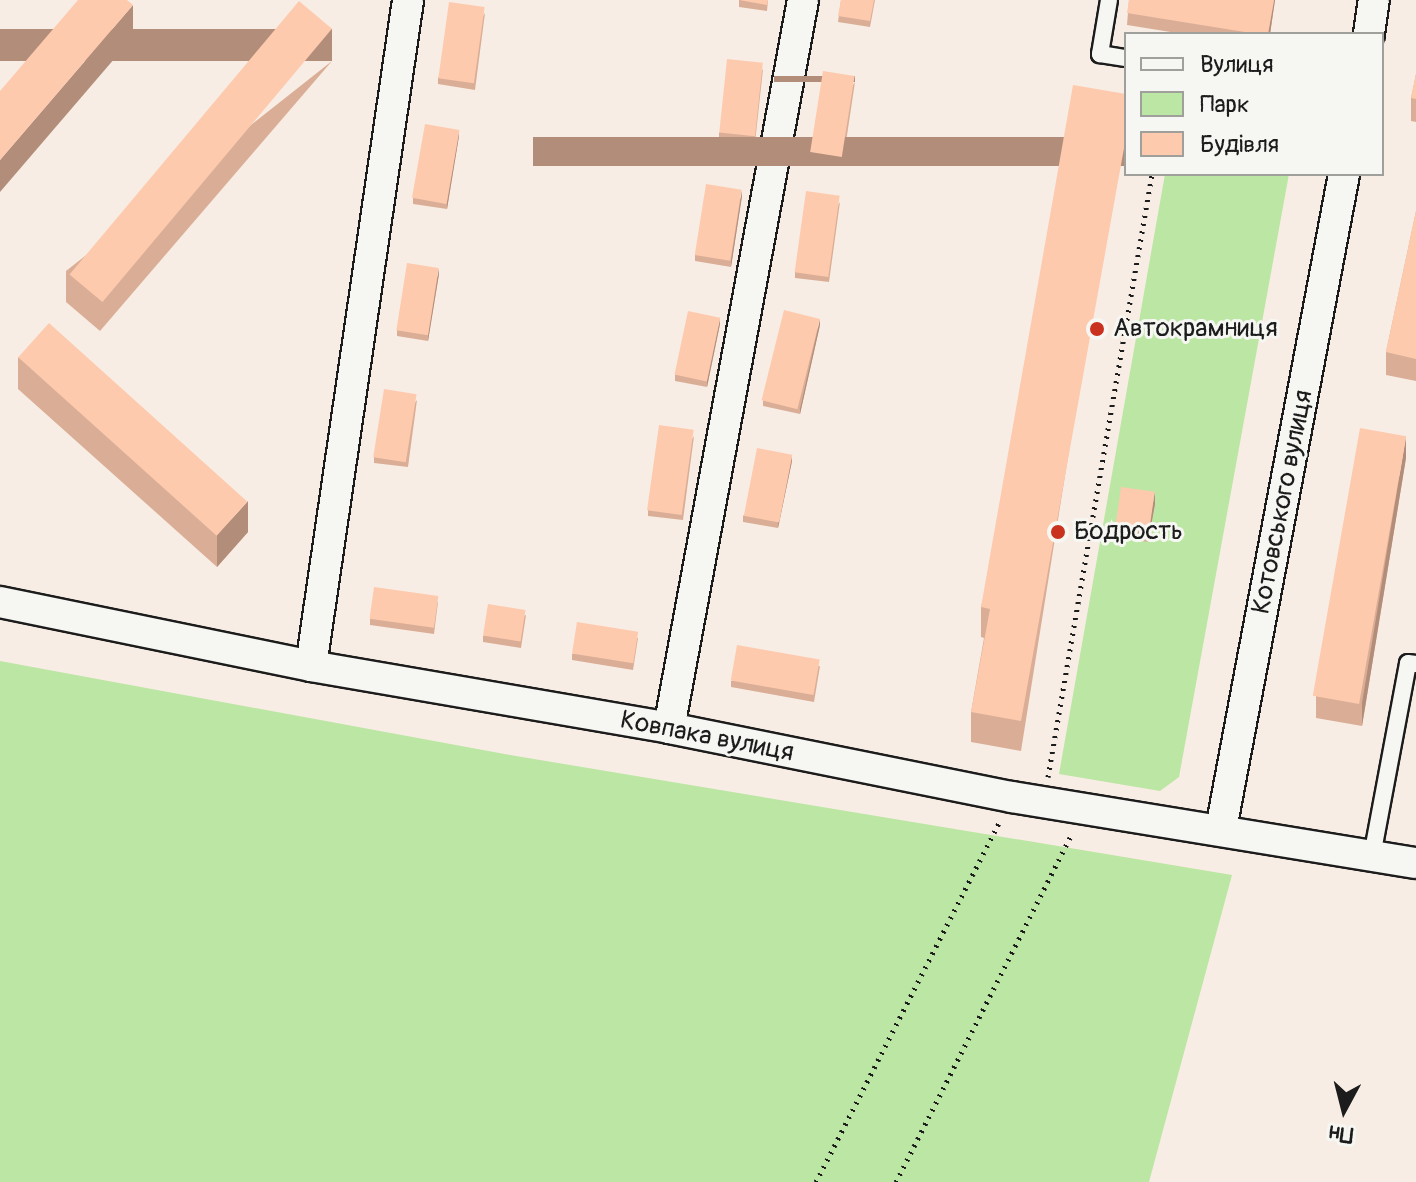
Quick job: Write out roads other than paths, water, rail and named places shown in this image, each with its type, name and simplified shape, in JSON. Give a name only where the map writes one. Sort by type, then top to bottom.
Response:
[{"type":"street","points":[[311,666],[408,0]]},
{"type":"street","points":[[669,728],[803,0]]},
{"type":"street","points":[[1369,32],[1374,0]]},
{"type":"street","name":"Котовського вулиця","points":[[1221,829],[1344,176]]},
{"type":"street","name":"Ковпака вулиця","points":[[0,602],[311,666],[669,728],[1012,797],[1416,863]]},
{"type":"lane","points":[[1109,0],[1100,54],[1124,58]]},
{"type":"lane","points":[[1372,856],[1408,663],[1416,664]]},
{"type":"place","name":"Автокрамниця","points":[[1097,329]]},
{"type":"place","name":"Бодрость","points":[[1058,532]]}]
